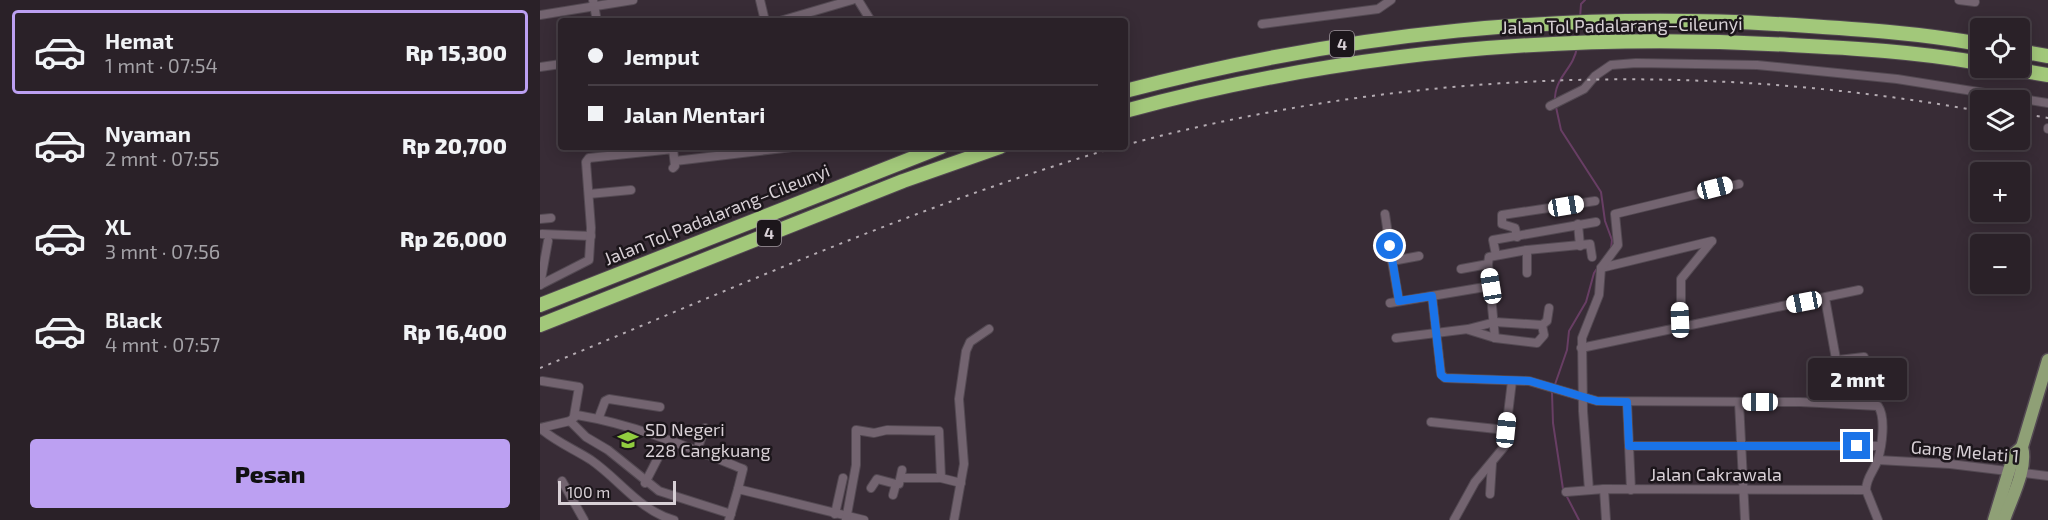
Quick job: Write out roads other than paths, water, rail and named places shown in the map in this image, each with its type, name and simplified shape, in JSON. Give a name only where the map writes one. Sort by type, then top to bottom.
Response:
[{"type":"highway","name":"Jalan Tol Padalarang–Cileunyi","points":[[1128,90],[1198,72],[1332,45],[1470,29],[1564,22],[1734,22],[1822,27],[1970,43]]},
{"type":"highway","name":"Jalan Tol Padalarang–Cileunyi","points":[[1128,110],[1203,90],[1333,64],[1474,48],[1563,41],[1724,41],[1816,46],[1970,62]]},
{"type":"highway","points":[[2030,53],[2048,56]]},
{"type":"highway","points":[[2030,72],[2048,75]]},
{"type":"highway","name":"Jalan Tol Padalarang–Cileunyi","points":[[540,305],[933,150]]},
{"type":"highway","name":"Jalan Tol Padalarang–Cileunyi","points":[[540,325],[903,181],[991,150]]},
{"type":"main road","points":[[1994,520],[2015,471],[2025,455],[2022,447],[2048,360]]},
{"type":"main road","points":[[2004,520],[2015,471]]},
{"type":"street","points":[[540,15],[593,3],[633,0]]},
{"type":"street","points":[[760,0],[764,18]]},
{"type":"street","points":[[790,18],[852,0]]},
{"type":"street","points":[[858,0],[869,18]]},
{"type":"street","points":[[1262,24],[1378,9],[1391,0]]},
{"type":"street","points":[[1959,0],[1976,2]]},
{"type":"street","points":[[593,3],[596,18]]},
{"type":"street","points":[[1550,106],[1584,89],[1594,76],[1611,65],[1636,63],[1757,65],[1897,79],[2048,103]]},
{"type":"street","points":[[540,67],[558,64]]},
{"type":"street","points":[[540,285],[587,262],[591,236],[588,159],[620,151],[646,150]]},
{"type":"street","points":[[673,150],[674,164],[755,150]]},
{"type":"street","points":[[1589,490],[1581,348],[1584,330],[1599,295],[1601,268],[1618,245],[1615,218],[1617,212],[1739,184]]},
{"type":"street","points":[[589,194],[630,190]]},
{"type":"street","points":[[1517,237],[1515,228],[1502,224],[1502,215],[1595,201]]},
{"type":"street","points":[[1385,214],[1392,261],[1394,302],[1491,286]]},
{"type":"street","points":[[540,219],[551,218]]},
{"type":"street","points":[[1496,255],[1493,240],[1596,222]]},
{"type":"street","points":[[1578,224],[1580,246]]},
{"type":"street","points":[[542,234],[591,236]]},
{"type":"street","points":[[540,285],[548,241]]},
{"type":"street","points":[[1601,268],[1712,241],[1681,279],[1681,326]]},
{"type":"street","points":[[1495,338],[1489,257],[1527,250],[1591,245],[1592,257]]},
{"type":"street","points":[[1527,250],[1527,273]]},
{"type":"street","points":[[1392,261],[1419,256]]},
{"type":"street","points":[[1461,269],[1488,264]]},
{"type":"street","points":[[1581,348],[1858,290]]},
{"type":"street","points":[[1432,296],[1443,377],[1546,384],[1597,401],[1844,403],[1880,408],[1878,460],[1866,483],[1866,490],[1878,520]]},
{"type":"street","points":[[1825,298],[1844,403]]},
{"type":"street","points":[[1396,338],[1468,329],[1495,322],[1542,325],[1547,321],[1549,308]]},
{"type":"street","points":[[1468,329],[1495,338],[1537,344],[1544,335],[1542,325]]},
{"type":"street","points":[[954,520],[964,464],[959,399],[967,346],[989,330]]},
{"type":"street","points":[[1838,360],[1864,357]]},
{"type":"street","points":[[1454,520],[1474,482],[1504,447],[1512,381]]},
{"type":"street","points":[[541,383],[579,387],[572,418]]},
{"type":"street","points":[[599,417],[605,401],[609,399],[660,407]]},
{"type":"street","points":[[1583,411],[1597,401]]},
{"type":"street","points":[[1627,402],[1631,490]]},
{"type":"street","points":[[1739,402],[1745,520]]},
{"type":"street","points":[[572,418],[645,483],[671,497],[730,517],[743,469],[669,438],[599,417],[572,418],[540,428],[557,442],[591,460],[655,514],[674,520]]},
{"type":"street","points":[[1431,422],[1506,430]]},
{"type":"street","points":[[697,450],[705,428]]},
{"type":"street","points":[[846,518],[856,465],[856,430],[874,433],[887,430],[939,431],[940,478]]},
{"type":"street","points":[[1629,446],[1880,446]]},
{"type":"street","points":[[645,483],[662,450]]},
{"type":"street","name":"Gang Melati 1","points":[[1878,460],[2015,471],[2048,476]]},
{"type":"street","points":[[1490,495],[1492,463]]},
{"type":"street","points":[[893,495],[900,477]]},
{"type":"street","points":[[835,514],[843,478]]},
{"type":"street","points":[[871,489],[877,478],[940,478],[962,483]]},
{"type":"street","points":[[562,481],[584,520]]},
{"type":"street","points":[[738,489],[846,518],[864,520]]},
{"type":"street","points":[[1604,489],[1605,520]]},
{"type":"street","name":"Jalan Cakrawala","points":[[1566,492],[1604,489],[1866,490]]},
{"type":"waterway","points":[[1580,18],[1581,4],[1585,0]]},
{"type":"waterway","points":[[1555,101],[1558,86],[1577,47]]},
{"type":"waterway","points":[[1556,107],[1561,130],[1601,192],[1605,221],[1612,240],[1611,249]]},
{"type":"waterway","points":[[1579,520],[1563,489],[1553,423],[1552,393],[1567,350],[1569,331],[1586,302],[1594,273],[1606,255]]},
{"type":"railway","points":[[1128,144],[1230,120],[1337,101],[1443,88],[1551,81],[1658,80],[1766,84],[1873,95],[1970,110]]},
{"type":"railway","points":[[2030,115],[2048,118]]},
{"type":"railway","points":[[540,368],[898,221],[1107,150]]},
{"type":"place","name":"SD Negeri 228 Cangkuang","points":[[628,440]]}]
